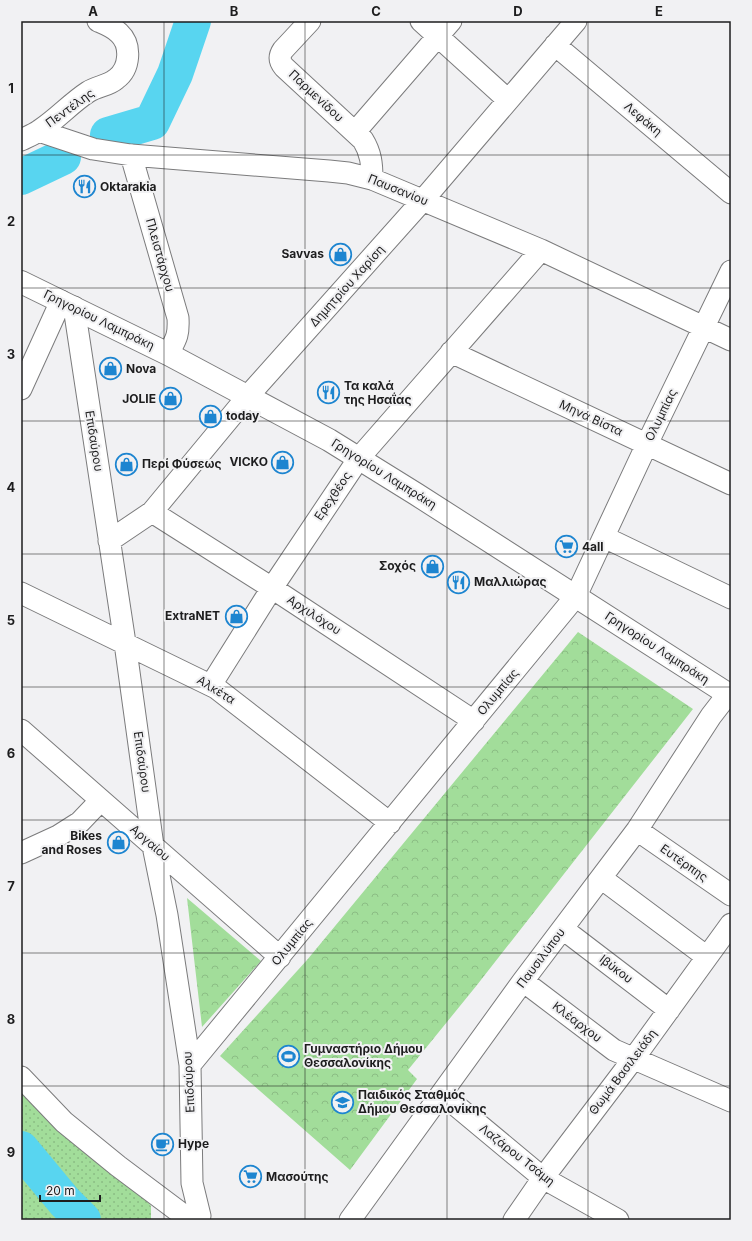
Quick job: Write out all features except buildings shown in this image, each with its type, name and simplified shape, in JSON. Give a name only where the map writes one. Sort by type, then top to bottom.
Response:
[{"type":"main road","name":"Γρηγορίου Λαμπράκη","points":[[21,282],[168,354],[299,423],[359,458],[729,695]]},
{"type":"street","name":"Πεντέλης","points":[[30,136],[89,91],[115,80],[125,69],[128,55],[125,41],[115,30],[98,21]]},
{"type":"street","name":"Παρμενίδου","points":[[310,21],[283,50],[280,55],[280,61],[287,70],[356,132]]},
{"type":"street","points":[[421,21],[508,100]]},
{"type":"street","points":[[372,179],[370,152],[356,132],[451,21]]},
{"type":"street","name":"Δημητρίου Χαρίση","points":[[110,541],[152,512],[248,396],[422,200],[576,21]]},
{"type":"street","name":"Λεφάκη","points":[[555,45],[731,193]]},
{"type":"street","name":"Παυσανίου","points":[[30,136],[131,155],[329,171],[348,173],[372,179],[541,250],[731,340]]},
{"type":"street","name":"Πλειστάρχου","points":[[131,155],[178,318],[178,337],[168,354]]},
{"type":"street","name":"Ερεχθέος","points":[[211,685],[272,588],[359,458],[541,250]]},
{"type":"street","name":"Ολυμπίας","points":[[190,1065],[576,596],[647,444],[731,271]]},
{"type":"street","points":[[21,389],[68,304]]},
{"type":"street","name":"Επιδαύρου","points":[[68,304],[110,541],[153,846],[167,915],[190,1065],[192,1183],[200,1219]]},
{"type":"street","name":"Μηνά Βίστα","points":[[451,352],[731,484]]},
{"type":"street","name":"Αρχιλόχου","points":[[152,512],[272,588],[474,721]]},
{"type":"street","points":[[604,537],[731,598]]},
{"type":"street","name":"Αλκέτα","points":[[21,593],[211,685],[229,697],[390,823]]},
{"type":"street","name":"Παυσιλύπου","points":[[350,1220],[523,981],[637,830],[711,716],[729,695]]},
{"type":"street","name":"Αργαίου","points":[[21,730],[280,957]]},
{"type":"street","points":[[21,853],[58,836],[80,822],[101,800]]},
{"type":"street","name":"Ευτέρπης","points":[[637,830],[731,895]]},
{"type":"street","points":[[601,878],[707,957]]},
{"type":"street","name":"Θωμά Βασιλειάδη","points":[[514,1220],[543,1178],[634,1058],[731,924]]},
{"type":"street","name":"Ιβύκου","points":[[563,929],[669,1010]]},
{"type":"street","name":"Κλέαρχου","points":[[523,981],[609,1047],[731,1101]]},
{"type":"street","points":[[21,1077],[64,1122],[118,1166],[200,1219]]},
{"type":"street","name":"Λαζάρου Τσάμη","points":[[442,1094],[543,1178],[618,1220]]},
{"type":"green space","points":[[578,632],[693,709],[477,985],[408,1070],[417,1079],[350,1170],[220,1056],[307,960]]},
{"type":"green space","points":[[187,898],[261,961],[202,1027]]},
{"type":"green space","points":[[21,1087],[143,1196],[151,1206],[151,1220],[21,1220]]},
{"type":"waterway","points":[[108,135],[152,122],[175,74],[193,21]]},
{"type":"waterway","points":[[21,177],[63,157]]},
{"type":"waterway","points":[[21,1149],[65,1202],[83,1220]]},
{"type":"place","name":"Oktarakia","points":[[85,187]]},
{"type":"place","name":"Savvas","points":[[340,254]]},
{"type":"place","name":"Nova","points":[[111,369]]},
{"type":"place","name":"Τα καλά της Ησαΐας","points":[[329,393]]},
{"type":"place","name":"JOLIE","points":[[171,399]]},
{"type":"place","name":"today","points":[[211,416]]},
{"type":"place","name":"VICKO","points":[[283,462]]},
{"type":"place","name":"Περί Φύσεως","points":[[126,464]]},
{"type":"place","name":"4all","points":[[566,547]]},
{"type":"place","name":"Σοχός","points":[[432,566]]},
{"type":"place","name":"Μαλλιώρας","points":[[458,582]]},
{"type":"place","name":"ExtraNET","points":[[236,616]]},
{"type":"place","name":"Bikes and Roses","points":[[118,843]]},
{"type":"place","name":"Γυμναστήριο Δήμου Θεσσαλονίκης","points":[[288,1056]]},
{"type":"place","name":"Παιδικός Σταθμός Δήμου Θεσσαλονίκης","points":[[343,1102]]},
{"type":"place","name":"Hype","points":[[163,1144]]},
{"type":"place","name":"Μασούτης","points":[[250,1177]]}]
